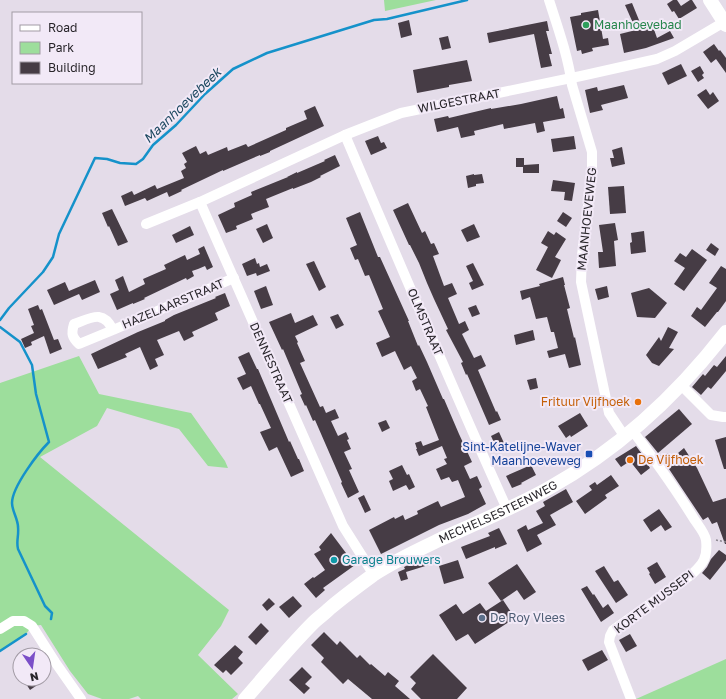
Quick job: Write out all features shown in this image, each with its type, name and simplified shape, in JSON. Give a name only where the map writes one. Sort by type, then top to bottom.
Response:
[{"type":"main road","points":[[710,0],[725,24]]},
{"type":"main road","name":"MECHELSESTEENWEG","points":[[245,699],[314,622],[374,575],[412,553],[549,488],[588,464],[628,434],[681,386],[711,352],[726,332]]},
{"type":"street","name":"MAANHOEVEWEG","points":[[549,0],[592,152],[592,173],[582,255],[581,282],[609,413],[628,434]]},
{"type":"street","name":"WILGESTRAAT","points":[[200,202],[344,135],[401,113],[657,59],[675,52],[725,24]]},
{"type":"street","name":"OLMSTRAAT","points":[[344,135],[507,509]]},
{"type":"street","points":[[146,224],[200,202]]},
{"type":"street","name":"DENNESTRAAT","points":[[200,202],[344,526],[374,575]]},
{"type":"street","name":"HAZELAARSTRAAT","points":[[113,330],[234,278]]},
{"type":"street","points":[[681,386],[711,415],[726,417]]},
{"type":"street","name":"KORTE MUSSEPI","points":[[628,434],[659,466],[684,502],[706,538],[706,556],[702,565],[691,575],[613,630],[610,636],[609,642],[631,699]]},
{"type":"street","points":[[0,629],[13,621],[24,621],[32,626],[81,699]]},
{"type":"green space","points":[[384,0],[436,0],[385,11]]},
{"type":"green space","points":[[79,356],[99,394],[191,413],[225,461],[228,468],[208,466],[179,429],[107,408],[97,426],[40,457],[229,610],[221,626],[198,655],[238,694],[232,699],[141,699],[138,696],[129,699],[102,699],[88,694],[70,671],[41,625],[32,626],[26,634],[0,651],[0,383]]},
{"type":"green space","points":[[726,659],[726,699],[636,699]]},
{"type":"building","points":[[673,0],[677,0],[681,6],[692,0],[697,8],[679,19],[667,4]]},
{"type":"building","points":[[632,3],[641,25],[651,21],[657,38],[670,31],[674,38],[646,48],[624,53],[620,34],[636,30],[625,5]]},
{"type":"building","name":"Maanhoevebad","points":[[598,10],[603,39],[608,38],[609,45],[592,48],[593,51],[582,54],[581,50],[577,51],[570,17],[581,15],[581,13]]},
{"type":"building","points":[[409,20],[412,35],[401,38],[398,23]]},
{"type":"building","points":[[547,21],[549,31],[546,31],[552,54],[549,54],[552,66],[541,68],[534,34],[489,43],[487,33]]},
{"type":"building","points":[[448,36],[451,48],[442,50],[439,38]]},
{"type":"building","points":[[714,44],[726,58],[726,73],[716,59],[711,63],[703,52]]},
{"type":"building","points":[[467,60],[472,81],[417,93],[413,70]]},
{"type":"building","points":[[681,64],[687,76],[668,85],[662,73]]},
{"type":"building","points":[[700,66],[704,73],[702,75],[704,78],[698,82],[691,71]]},
{"type":"building","points":[[624,85],[628,98],[601,105],[603,110],[590,113],[585,90],[597,87],[598,91]]},
{"type":"building","points":[[706,89],[710,95],[713,92],[719,101],[708,109],[697,95]]},
{"type":"building","points":[[557,96],[560,109],[563,108],[565,118],[543,122],[545,131],[537,133],[535,123],[504,129],[503,124],[474,131],[475,135],[461,138],[458,127],[437,132],[434,119],[448,116],[449,118],[491,108],[521,104]]},
{"type":"building","points":[[315,106],[324,126],[270,152],[223,170],[169,197],[167,192],[147,201],[145,198],[125,206],[121,196],[132,191],[134,195],[155,185],[157,189],[184,178],[181,171],[186,168],[184,164],[187,162],[182,153],[196,146],[200,154],[206,151],[208,155],[227,147],[228,151],[246,144],[248,147],[307,119],[304,111]]},
{"type":"building","points":[[378,136],[381,143],[384,142],[387,148],[371,155],[365,141]]},
{"type":"building","points":[[574,136],[576,149],[553,152],[551,139]]},
{"type":"building","points":[[622,147],[625,164],[612,167],[610,158],[614,158],[612,150]]},
{"type":"building","points":[[335,155],[340,166],[311,182],[266,199],[269,207],[251,214],[253,219],[236,226],[237,229],[226,233],[218,215],[235,207],[234,203],[252,195],[251,192],[325,161],[324,160]]},
{"type":"building","points":[[516,158],[524,158],[524,165],[539,164],[539,173],[523,173],[523,167],[516,167]]},
{"type":"building","points":[[482,174],[484,183],[476,184],[476,186],[468,188],[466,176]]},
{"type":"building","points":[[553,180],[575,183],[572,201],[564,200],[565,192],[551,191]]},
{"type":"building","points":[[624,186],[626,213],[610,214],[608,187]]},
{"type":"building","points":[[408,203],[422,233],[425,231],[431,244],[434,243],[439,254],[433,256],[444,286],[452,283],[457,294],[448,298],[459,324],[465,321],[469,330],[462,334],[474,358],[481,355],[486,366],[478,370],[501,420],[489,425],[461,363],[463,362],[446,330],[448,329],[419,263],[393,210]]},
{"type":"building","points":[[112,209],[128,242],[118,246],[102,213]]},
{"type":"building","points":[[360,212],[378,257],[380,257],[409,321],[418,346],[419,345],[472,462],[464,466],[470,479],[477,476],[482,487],[479,489],[486,504],[468,514],[439,525],[381,554],[369,530],[394,517],[395,519],[403,515],[405,520],[418,514],[417,511],[438,501],[441,507],[465,497],[458,480],[452,482],[449,477],[441,480],[436,469],[447,464],[444,459],[447,458],[442,446],[419,456],[415,443],[421,441],[423,446],[439,440],[426,407],[428,406],[420,389],[416,391],[412,381],[417,378],[411,366],[404,370],[395,351],[382,357],[376,343],[390,337],[378,311],[383,309],[369,275],[365,276],[358,259],[355,260],[350,248],[357,245],[346,218]]},
{"type":"building","points":[[563,212],[572,218],[566,227],[557,221]]},
{"type":"building","points":[[615,223],[618,240],[614,241],[616,266],[599,268],[598,252],[603,252],[599,225]]},
{"type":"building","points":[[267,224],[273,238],[263,243],[256,229]]},
{"type":"building","points":[[474,224],[480,237],[467,242],[461,230]]},
{"type":"building","points":[[190,226],[194,235],[176,243],[172,235]]},
{"type":"building","points":[[548,231],[554,235],[556,232],[566,239],[555,257],[561,260],[552,278],[536,270],[548,247],[541,243]]},
{"type":"building","points":[[644,231],[646,252],[631,254],[631,233]]},
{"type":"building","points":[[711,243],[719,249],[715,256],[706,250]]},
{"type":"building","points":[[204,246],[213,267],[207,270],[205,266],[192,271],[194,276],[187,280],[186,278],[144,298],[145,299],[117,310],[110,294],[119,290],[115,280],[123,276],[129,292],[145,284],[143,279],[166,269],[164,265],[185,255],[187,260],[200,254],[198,249]]},
{"type":"building","points":[[692,249],[707,260],[684,291],[674,284],[685,268],[674,261],[680,253],[686,257]]},
{"type":"building","points":[[255,258],[260,267],[267,264],[270,271],[257,276],[256,273],[247,276],[242,264]]},
{"type":"building","points":[[314,261],[326,287],[319,291],[306,264]]},
{"type":"building","points":[[473,263],[484,285],[472,290],[469,283],[473,281],[466,266]]},
{"type":"building","points":[[721,266],[726,269],[726,301],[705,327],[691,316],[697,307],[701,310],[717,288],[709,283]]},
{"type":"building","points":[[563,277],[570,308],[567,309],[581,365],[569,368],[565,354],[549,358],[547,351],[558,348],[554,332],[551,332],[547,317],[536,319],[530,297],[522,300],[520,291],[540,286],[539,284]]},
{"type":"building","points":[[95,280],[100,292],[82,300],[79,294],[54,305],[47,290],[65,282],[69,291]]},
{"type":"building","points":[[266,286],[273,305],[261,309],[254,291]]},
{"type":"building","points":[[607,286],[609,297],[598,300],[595,289]]},
{"type":"building","points":[[649,288],[667,303],[655,318],[637,317],[631,293]]},
{"type":"building","points":[[225,293],[230,306],[215,313],[218,320],[192,332],[194,336],[184,341],[179,331],[157,340],[164,355],[155,359],[158,366],[150,370],[140,347],[125,354],[127,357],[98,369],[91,354]]},
{"type":"building","points":[[38,305],[40,310],[42,309],[54,340],[58,339],[62,349],[50,354],[44,336],[31,342],[32,345],[25,348],[21,339],[34,333],[31,326],[34,325],[28,309]]},
{"type":"building","points":[[476,305],[480,314],[472,317],[468,308]]},
{"type":"building","points":[[291,313],[295,323],[313,315],[318,325],[295,336],[305,361],[300,363],[320,407],[323,406],[326,413],[335,409],[339,418],[331,421],[338,436],[346,432],[349,439],[347,440],[351,449],[344,452],[352,469],[349,470],[359,492],[348,498],[315,420],[313,421],[306,405],[305,406],[300,395],[302,394],[283,349],[282,350],[269,322]]},
{"type":"building","points":[[338,314],[344,325],[336,329],[330,317]]},
{"type":"building","points":[[668,327],[678,332],[669,348],[674,349],[659,366],[652,363],[646,355],[659,337],[661,341]]},
{"type":"building","points":[[533,330],[535,340],[516,345],[514,335]]},
{"type":"building","points":[[249,352],[258,369],[289,442],[290,441],[304,471],[291,477],[277,447],[269,451],[260,432],[271,428],[251,386],[243,390],[237,378],[246,374],[238,357]]},
{"type":"building","points":[[726,356],[726,371],[711,389],[708,387],[701,395],[692,387],[703,374],[705,376],[714,365],[717,367]]},
{"type":"building","points":[[536,378],[538,388],[530,390],[527,380]]},
{"type":"building","points":[[679,409],[692,424],[658,453],[645,437]]},
{"type":"building","points":[[580,413],[588,426],[571,437],[570,435],[566,438],[558,426]]},
{"type":"building","points":[[386,420],[390,428],[382,432],[378,423]]},
{"type":"building","points":[[499,432],[504,443],[496,447],[491,436]]},
{"type":"building","points":[[726,437],[726,469],[724,469],[715,440]]},
{"type":"building","name":"De Vijfhoek","points":[[636,446],[650,468],[641,475],[630,461],[621,467],[615,459]]},
{"type":"building","points":[[684,448],[697,468],[713,502],[726,498],[726,544],[717,522],[712,524],[708,517],[703,520],[660,456],[668,453],[672,458]]},
{"type":"building","points":[[402,465],[407,475],[409,474],[415,487],[409,490],[406,485],[393,491],[389,481],[393,479],[389,471]]},
{"type":"building","points":[[531,465],[536,475],[521,483],[522,484],[512,488],[506,476]]},
{"type":"building","points":[[611,475],[619,486],[605,495],[607,498],[585,514],[576,501],[592,490],[589,486],[595,482],[597,485]]},
{"type":"building","points":[[566,489],[573,502],[550,515],[556,525],[537,535],[542,544],[527,552],[517,530],[526,525],[528,530],[543,523],[536,511],[545,506],[543,502]]},
{"type":"building","points":[[364,495],[371,510],[365,513],[358,498]]},
{"type":"building","points":[[659,509],[672,527],[665,531],[661,525],[651,532],[643,520]]},
{"type":"building","points":[[499,528],[507,544],[495,549],[495,547],[466,559],[461,547],[490,536],[488,533]]},
{"type":"building","name":"Garage Brouwers","points":[[331,533],[355,565],[323,588],[325,590],[316,598],[304,584],[325,570],[314,554],[321,550],[319,547]]},
{"type":"building","points":[[719,550],[726,555],[726,560],[710,580],[702,573]]},
{"type":"building","points":[[432,555],[435,563],[406,572],[408,579],[401,581],[398,572],[405,569],[404,567],[418,560]]},
{"type":"building","points":[[458,560],[464,578],[444,584],[439,566]]},
{"type":"building","points":[[657,562],[666,577],[655,584],[647,568]]},
{"type":"building","points":[[517,564],[536,592],[524,600],[517,590],[501,601],[488,583]]},
{"type":"building","points":[[604,566],[614,582],[618,580],[628,595],[616,603],[595,571]]},
{"type":"building","points":[[587,586],[603,608],[608,604],[614,613],[601,622],[581,589]]},
{"type":"building","points":[[293,596],[302,606],[289,618],[279,607]]},
{"type":"building","points":[[269,598],[275,604],[267,611],[262,605]]},
{"type":"building","points":[[503,600],[515,618],[475,644],[468,634],[456,641],[439,615],[456,604],[463,614],[480,603],[486,611]]},
{"type":"building","points":[[261,623],[269,631],[256,645],[248,637]]},
{"type":"building","points":[[324,632],[337,645],[340,641],[357,658],[360,655],[370,665],[371,664],[385,676],[388,672],[399,681],[395,686],[410,699],[372,699],[348,679],[343,684],[321,662],[324,658],[311,645]]},
{"type":"building","points":[[630,634],[637,646],[626,652],[619,640]]},
{"type":"building","points":[[235,645],[243,652],[238,658],[243,663],[231,675],[226,670],[223,673],[214,665]]},
{"type":"building","points":[[602,650],[608,660],[588,671],[582,660]]},
{"type":"building","points":[[433,654],[467,688],[457,699],[421,699],[411,689],[416,683],[410,677]]},
{"type":"building","points":[[302,667],[312,677],[305,684],[310,688],[304,694],[289,680]]},
{"type":"waterway","name":"Maanhoevebeek","points":[[0,320],[9,308],[43,272],[53,257],[59,234],[95,158],[107,159],[120,163],[136,164],[143,159],[153,145],[176,125],[205,94],[233,69],[267,53],[374,20],[387,19],[467,0]]},
{"type":"waterway","name":"Maanhoevebeek","points":[[0,327],[20,342],[32,365],[36,394],[49,442],[32,462],[16,488],[12,503],[18,524],[18,549],[45,606],[52,613],[51,619]]},
{"type":"waterway","name":"Maanhoevebeek","points":[[0,651],[26,634]]},
{"type":"place","name":"Maanhoevebad","points":[[586,25]]},
{"type":"place","name":"Frituur Vijfhoek","points":[[638,402]]},
{"type":"place","name":"Sint-Katelijne-Waver Maanhoeveweg","points":[[589,454]]},
{"type":"place","name":"De Vijfhoek","points":[[630,460]]},
{"type":"place","name":"Garage Brouwers","points":[[334,560]]},
{"type":"place","name":"De Roy Vlees","points":[[482,618]]}]
